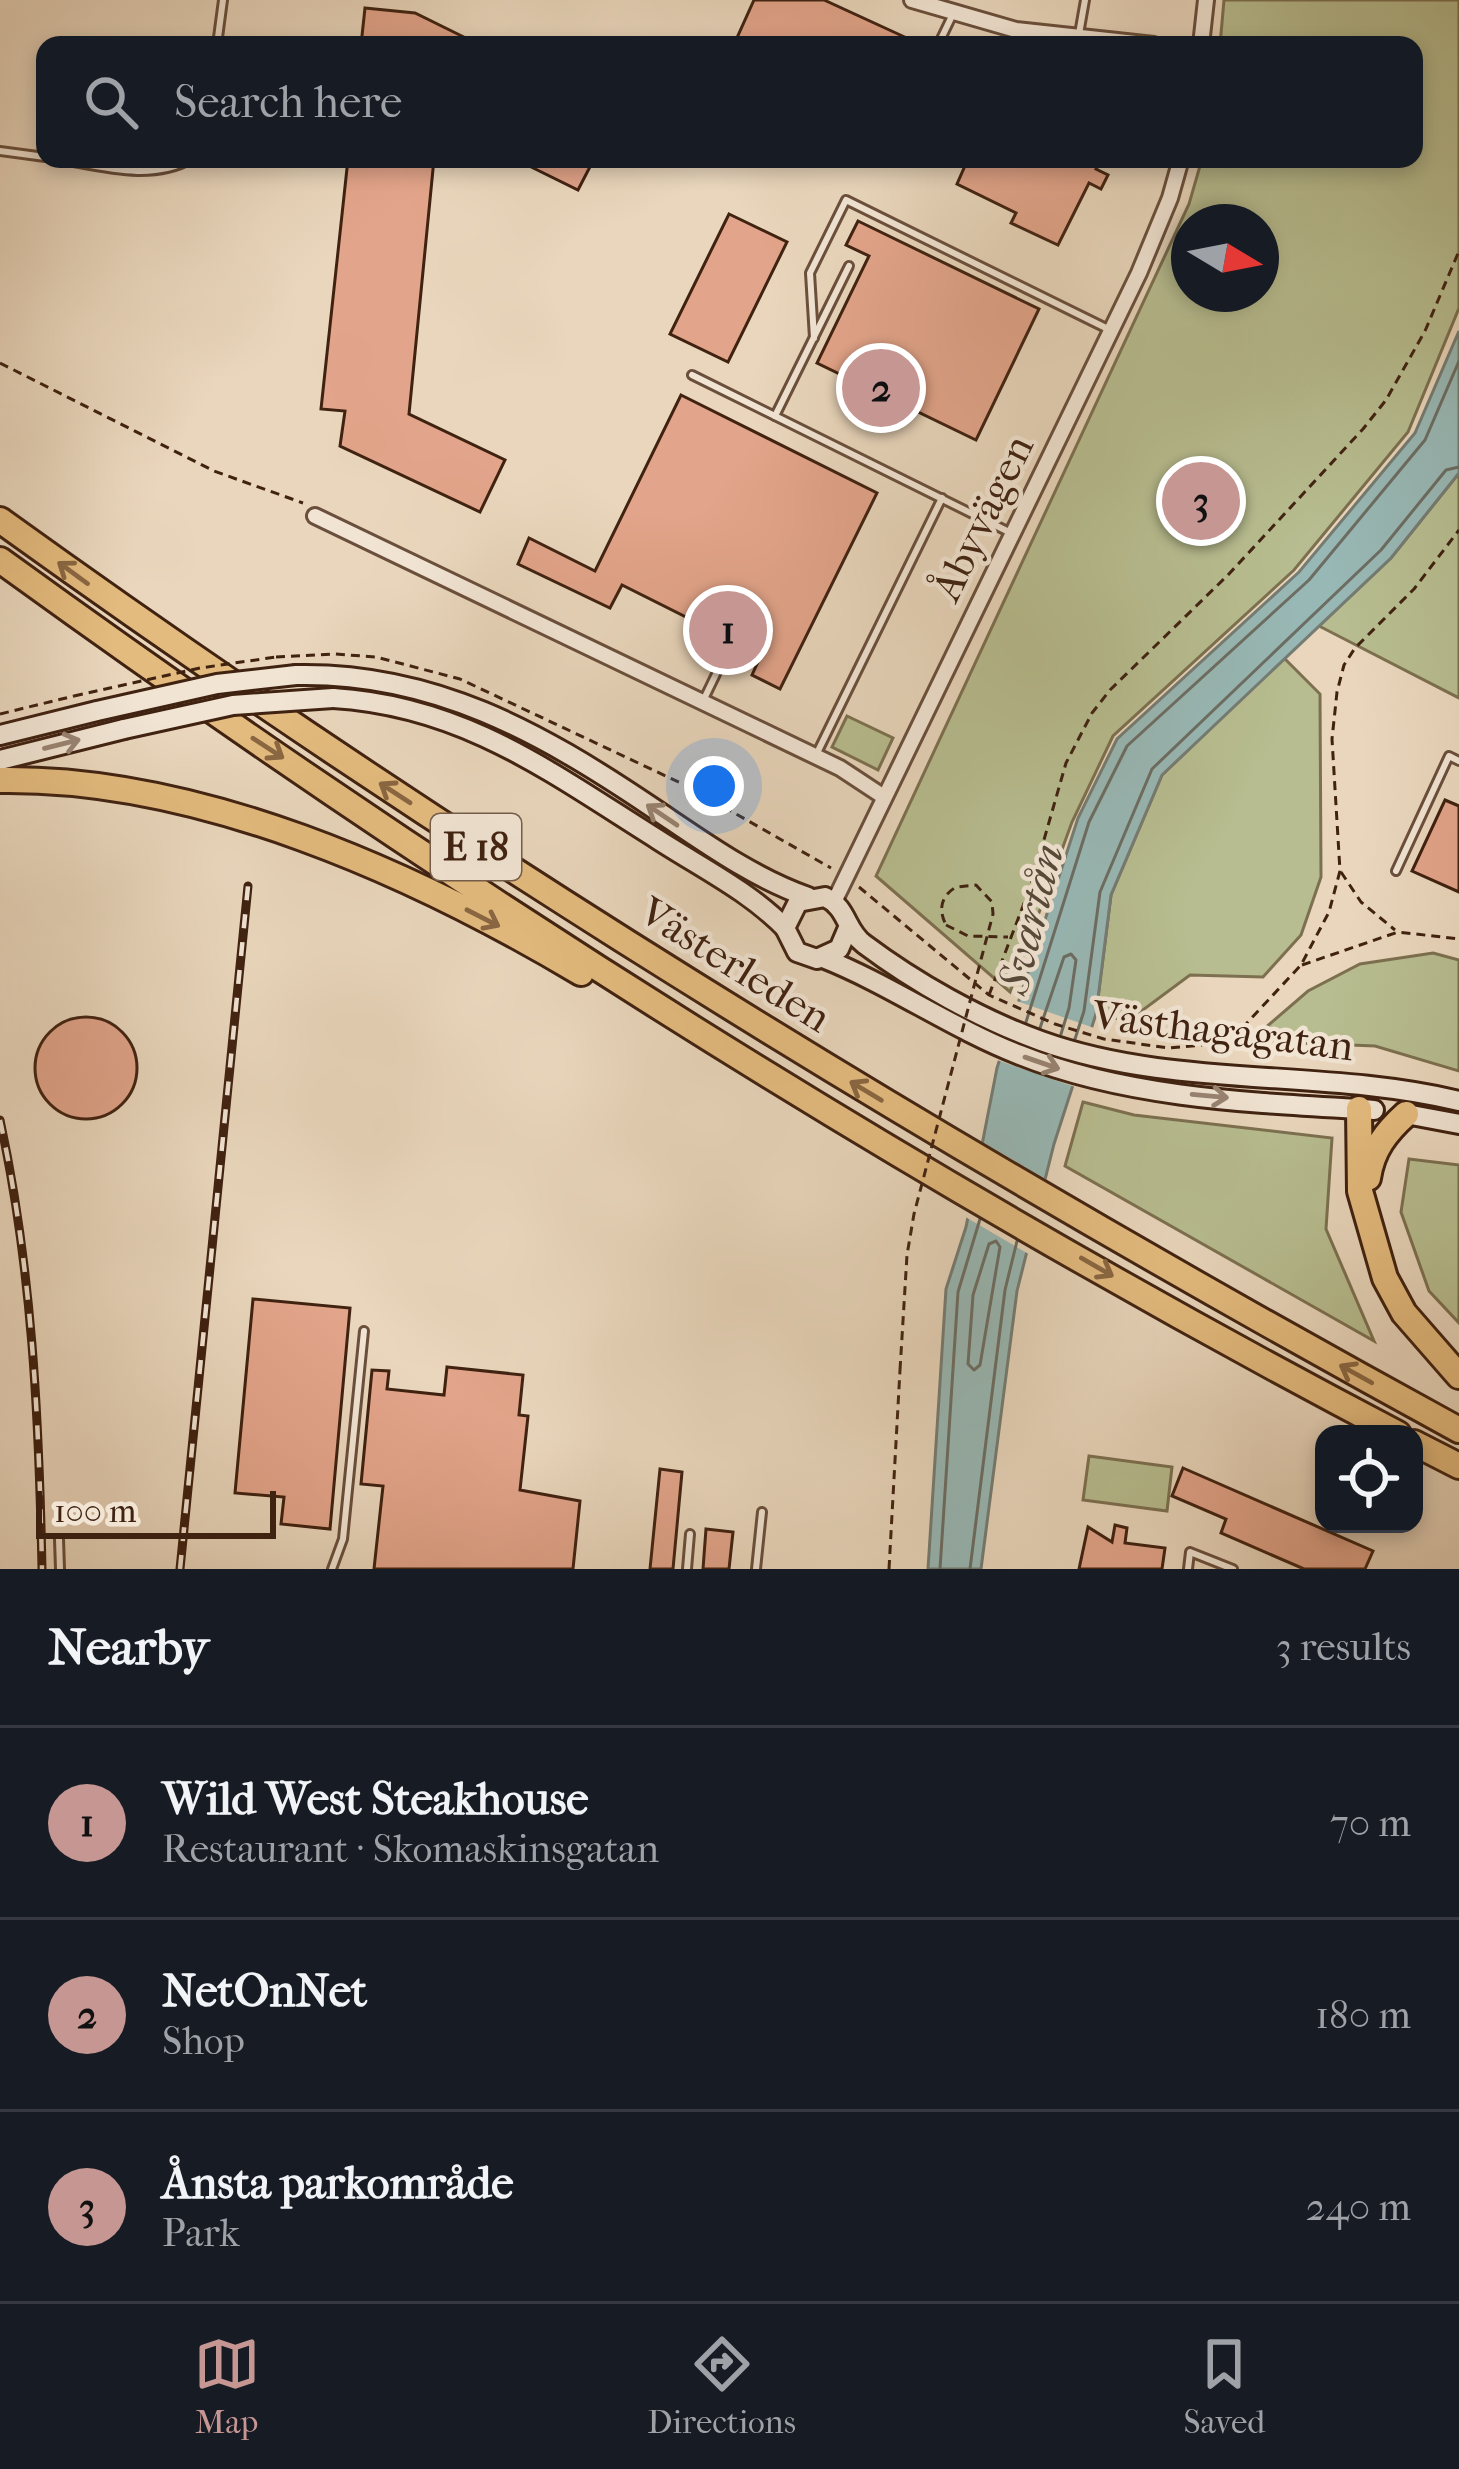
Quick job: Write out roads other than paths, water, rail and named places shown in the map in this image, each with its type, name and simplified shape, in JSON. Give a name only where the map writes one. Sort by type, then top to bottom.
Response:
[{"type":"highway","name":"Västerleden","points":[[0,520],[191,656],[626,944],[1053,1203],[1459,1430]]},
{"type":"highway","name":"Västerleden","points":[[0,560],[228,722],[669,1012],[1044,1238],[1382,1425]]},
{"type":"highway","name":"E 18","points":[[0,780],[132,793],[304,841],[439,895],[644,1010],[669,1012]]},
{"type":"highway","points":[[1367,1110],[1360,1191],[1378,1259],[1394,1298],[1453,1371]]},
{"type":"highway","points":[[1364,1204],[1374,1153],[1389,1129],[1406,1114]]},
{"type":"highway","points":[[1423,1447],[1459,1466]]},
{"type":"main road","points":[[0,735],[217,684],[296,675],[348,675],[404,683],[489,712],[615,782],[760,878],[808,898],[834,902],[854,935],[823,958],[797,952],[785,928],[743,893],[550,771],[446,720],[390,703],[333,698],[232,705],[0,760]]},
{"type":"main road","points":[[785,928],[791,910],[808,898]]},
{"type":"main road","name":"Västhagagatan","points":[[854,935],[997,1022],[1038,1040],[1102,1048],[1154,1067],[1373,1084],[1459,1101]]},
{"type":"main road","name":"Västhagagatan","points":[[823,958],[881,982],[992,1043],[1095,1078],[1190,1094],[1367,1110]]},
{"type":"main road","points":[[1341,1082],[1367,1110]]},
{"type":"main road","points":[[1406,1114],[1459,1124]]},
{"type":"street","points":[[913,0],[1013,29],[1064,36]]},
{"type":"street","points":[[1202,36],[1206,0]]},
{"type":"street","name":"Åbyvägen","points":[[834,902],[1111,330],[1158,227],[1177,168]]},
{"type":"street","points":[[315,517],[816,756],[884,797]]},
{"type":"lane","points":[[219,36],[223,0]]},
{"type":"lane","points":[[1078,36],[1085,0]]},
{"type":"lane","points":[[942,36],[953,14]]},
{"type":"lane","points":[[1010,36],[1013,29]]},
{"type":"lane","points":[[0,151],[36,157]]},
{"type":"lane","points":[[117,168],[175,168]]},
{"type":"lane","points":[[814,338],[810,273],[846,200],[1111,330]]},
{"type":"lane","points":[[776,416],[849,266]]},
{"type":"lane","points":[[692,375],[1012,533]]},
{"type":"lane","points":[[816,756],[942,498]]},
{"type":"lane","points":[[702,702],[732,640]]},
{"type":"lane","points":[[1396,871],[1449,756],[1459,761]]},
{"type":"lane","points":[[332,1569],[343,1539],[364,1331]]},
{"type":"lane","points":[[757,1569],[762,1512]]},
{"type":"lane","points":[[687,1569],[690,1534]]},
{"type":"lane","points":[[59,1539],[60,1569]]},
{"type":"lane","points":[[1188,1569],[1190,1552],[1233,1569]]},
{"type":"water","points":[[1459,331],[1459,473],[1391,558],[1162,775],[1111,895],[1096,1014],[1054,1144],[1017,1291],[981,1569],[928,1569],[946,1289],[966,1227],[997,1068],[1078,818],[1117,739],[1299,572],[1415,433]]},
{"type":"railway","points":[[180,1569],[248,886]]},
{"type":"railway","points":[[0,1120],[20,1231],[32,1343],[42,1569]]},
{"type":"place","name":"NetOnNet","points":[[881,388]]},
{"type":"place","name":"Ånsta parkområde","points":[[1201,501]]},
{"type":"place","name":"Wild West Steakhouse","points":[[728,630]]},
{"type":"water label","name":"Svartån","points":[[1031,919]]}]
